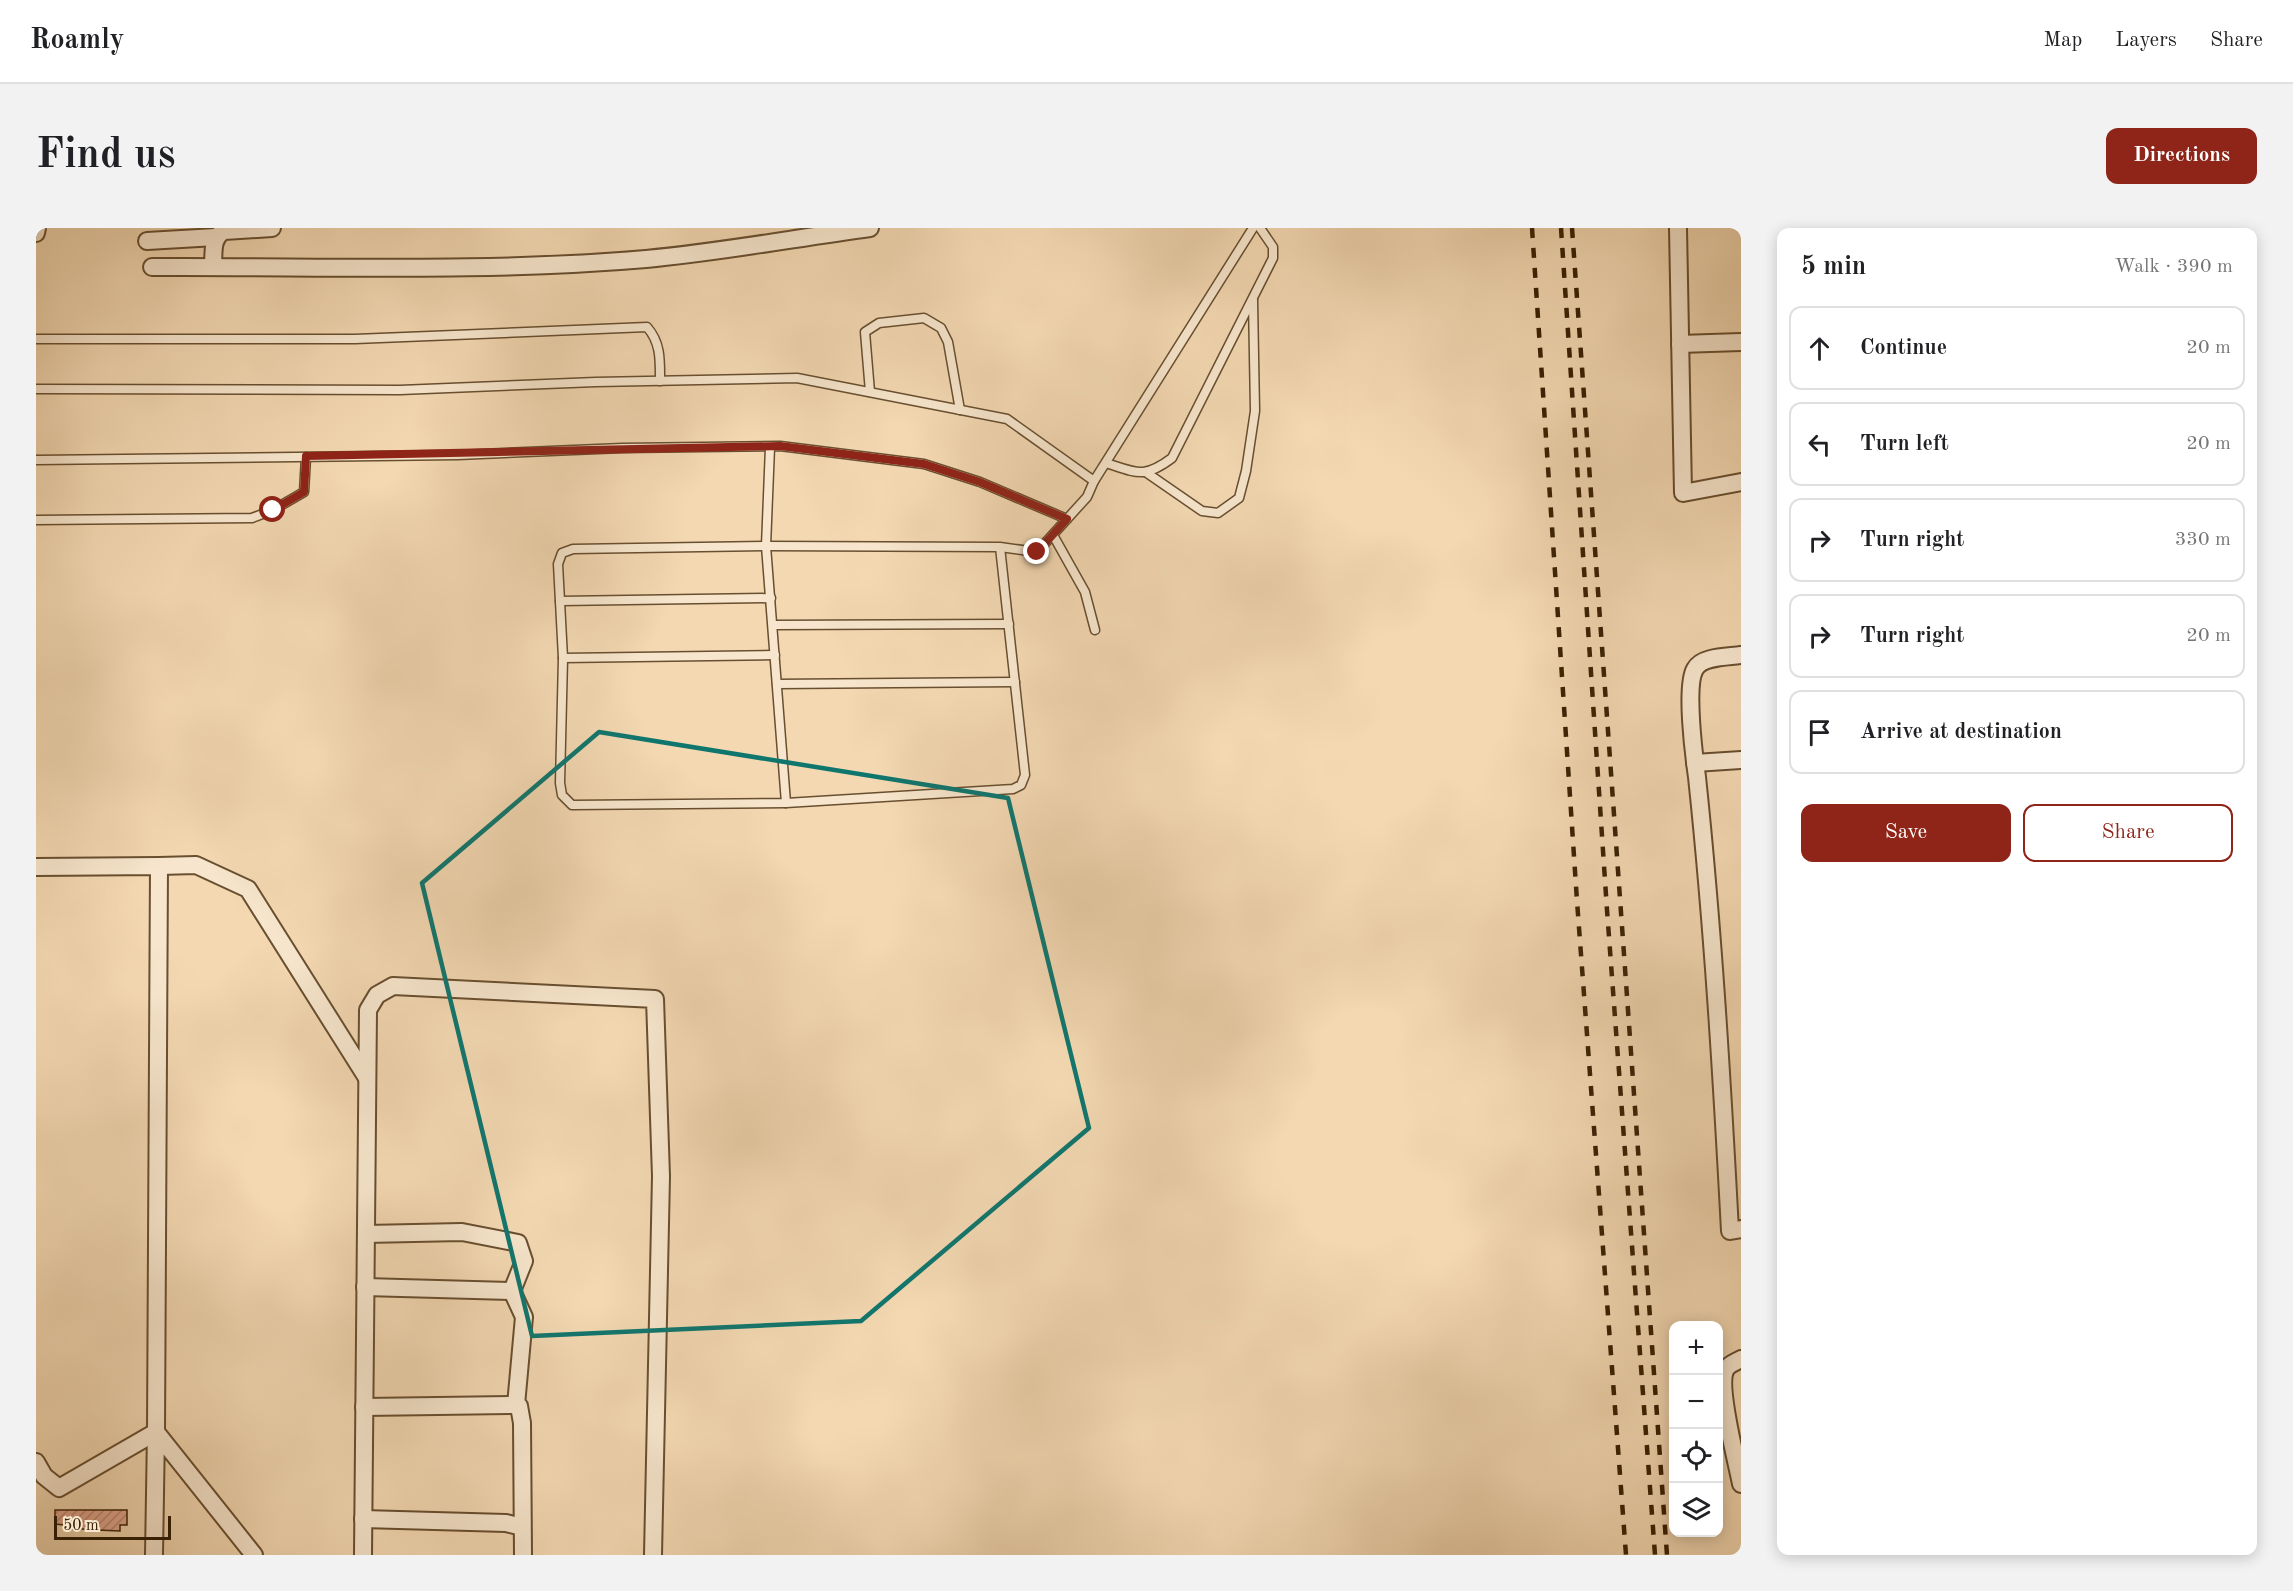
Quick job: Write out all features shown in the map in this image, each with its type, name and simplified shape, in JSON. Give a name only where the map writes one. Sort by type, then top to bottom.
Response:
[{"type":"street","points":[[36,233],[37,228]]},
{"type":"street","points":[[147,241],[216,237],[224,231],[272,228]]},
{"type":"street","points":[[152,267],[380,268],[523,265],[646,259],[870,228]]},
{"type":"street","points":[[1678,228],[1683,493],[1741,482]]},
{"type":"street","points":[[213,267],[216,237]]},
{"type":"street","points":[[1680,344],[1741,342]]},
{"type":"street","points":[[1741,655],[1703,661],[1695,668],[1690,685],[1695,763],[1733,1122],[1730,1231],[1741,1229]]},
{"type":"street","points":[[1695,763],[1741,760]]},
{"type":"street","points":[[36,867],[196,865],[248,889],[367,1079]]},
{"type":"street","points":[[154,1555],[159,866]]},
{"type":"street","points":[[363,1555],[368,1010],[377,995],[393,986],[655,999],[661,1176],[653,1555]]},
{"type":"street","points":[[366,1234],[462,1232],[518,1243],[524,1261],[512,1291],[524,1317],[516,1405],[519,1406],[522,1423],[523,1555]]},
{"type":"street","points":[[365,1287],[512,1291]]},
{"type":"street","points":[[1741,1359],[1727,1366],[1722,1377],[1724,1402],[1741,1484]]},
{"type":"street","points":[[364,1407],[516,1405]]},
{"type":"street","points":[[39,1472],[59,1488],[156,1432]]},
{"type":"street","points":[[156,1432],[254,1555]]},
{"type":"street","points":[[363,1519],[506,1522],[522,1527]]},
{"type":"lane","points":[[1000,548],[1025,775],[1021,784],[1013,789],[786,803],[572,805],[562,795],[560,783],[563,658],[558,564],[562,553],[573,549],[766,546],[1000,548],[1037,552],[1087,497],[1094,481],[1253,228]]},
{"type":"lane","points":[[1106,463],[1134,472],[1147,473],[1158,469],[1172,458],[1273,258],[1273,247],[1260,228]]},
{"type":"lane","points":[[1147,473],[1202,511],[1218,513],[1239,498],[1246,471],[1255,411],[1253,296]]},
{"type":"lane","points":[[870,392],[865,332],[879,322],[924,318],[941,328],[948,342],[960,410]]},
{"type":"lane","points":[[36,339],[355,339],[647,327],[654,335],[659,348],[660,381]]},
{"type":"lane","points":[[36,389],[400,390],[796,378],[1007,419],[1094,481]]},
{"type":"lane","points":[[36,460],[770,447],[924,464],[980,482],[1067,519]]},
{"type":"lane","points":[[770,447],[766,546],[786,803]]},
{"type":"lane","points":[[36,520],[252,518],[273,510],[304,492],[306,456]]},
{"type":"lane","points":[[1053,535],[1085,592],[1095,630]]},
{"type":"lane","points":[[560,601],[771,598]]},
{"type":"lane","points":[[773,625],[1009,624]]},
{"type":"lane","points":[[563,658],[775,655]]},
{"type":"lane","points":[[777,684],[1015,682]]},
{"type":"highlighted area","points":[[599,732],[1008,798],[1089,1128],[861,1321],[532,1336],[422,883]]},
{"type":"building","points":[[55,1510],[127,1510],[127,1525],[120,1525],[120,1531],[97,1530],[98,1524],[87,1524],[87,1529],[64,1529],[64,1525],[55,1524]]},
{"type":"railway","points":[[1532,228],[1577,901],[1626,1555]]},
{"type":"railway","points":[[1561,228],[1607,910],[1655,1555]]},
{"type":"railway","points":[[1572,228],[1667,1555]]},
{"type":"route","points":[[273,510],[304,492],[306,456],[458,455],[622,448],[780,446],[924,464],[980,482],[1067,519],[1037,552]]}]
